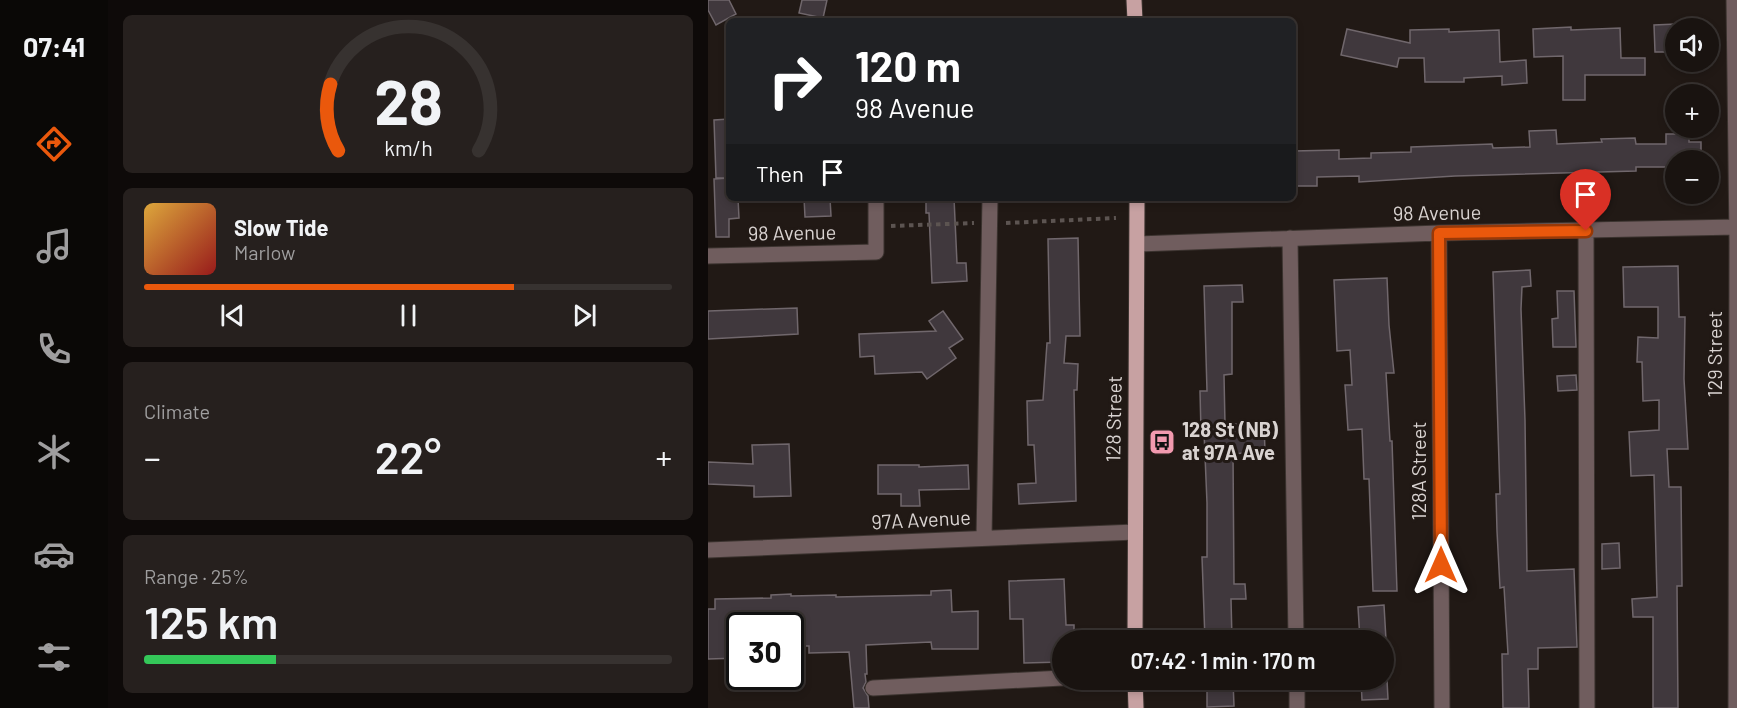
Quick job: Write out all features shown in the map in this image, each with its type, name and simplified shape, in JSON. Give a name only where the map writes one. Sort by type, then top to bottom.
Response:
[{"type":"main road","points":[[1134,0],[1135,18]]},
{"type":"main road","name":"128 Street","points":[[1135,630],[1137,201]]},
{"type":"main road","points":[[1135,690],[1136,708]]},
{"type":"street","name":"129 Street","points":[[1734,0],[1737,227],[1736,708]]},
{"type":"street","name":"98 Avenue","points":[[708,256],[876,252],[876,201]]},
{"type":"street","points":[[984,538],[990,201]]},
{"type":"street","name":"98 Avenue","points":[[1138,244],[1439,233],[1737,227]]},
{"type":"street","points":[[1586,231],[1587,708]]},
{"type":"street","name":"128A Street","points":[[1439,233],[1442,708]]},
{"type":"street","points":[[1290,238],[1296,630]]},
{"type":"street","name":"97A Avenue","points":[[708,550],[1135,532]]},
{"type":"street","points":[[873,688],[1052,679]]},
{"type":"street","points":[[1297,690],[1297,708]]},
{"type":"path","points":[[999,223],[1116,218]]},
{"type":"path","points":[[891,226],[981,223]]},
{"type":"building","points":[[708,0],[729,0],[736,14],[716,25],[708,10]]},
{"type":"building","points":[[802,0],[827,0],[823,18],[799,13]]},
{"type":"building","points":[[1665,24],[1665,52],[1655,52],[1654,25]]},
{"type":"building","points":[[1571,27],[1571,30],[1620,28],[1621,58],[1645,58],[1645,75],[1585,75],[1585,100],[1563,100],[1563,56],[1534,57],[1533,29]]},
{"type":"building","points":[[1347,29],[1410,43],[1410,30],[1449,29],[1449,32],[1499,30],[1500,62],[1526,60],[1527,83],[1502,85],[1502,76],[1464,78],[1464,82],[1425,82],[1424,58],[1399,58],[1397,67],[1341,55]]},
{"type":"building","points":[[726,119],[726,178],[716,178],[714,120]]},
{"type":"building","points":[[1556,130],[1557,144],[1635,138],[1636,144],[1666,144],[1666,138],[1689,138],[1689,142],[1701,142],[1701,150],[1665,150],[1665,167],[1636,167],[1636,171],[1455,176],[1359,182],[1359,176],[1317,177],[1317,186],[1296,186],[1296,151],[1339,150],[1339,159],[1371,158],[1371,153],[1411,152],[1411,147],[1492,144],[1493,148],[1530,147],[1529,131]]},
{"type":"building","points":[[726,178],[726,201],[738,201],[739,218],[729,219],[729,237],[716,237],[714,179]]},
{"type":"building","points":[[804,201],[830,201],[831,216],[805,217]]},
{"type":"building","points":[[926,201],[954,201],[957,263],[966,263],[967,281],[932,283],[929,213],[926,213]]},
{"type":"building","points":[[1078,238],[1080,336],[1066,336],[1064,363],[1078,364],[1077,390],[1074,390],[1076,501],[1019,504],[1018,484],[1036,483],[1034,445],[1028,445],[1027,401],[1043,400],[1047,343],[1050,343],[1048,239]]},
{"type":"building","points":[[1678,266],[1679,317],[1685,317],[1684,379],[1688,449],[1667,449],[1669,487],[1681,487],[1682,586],[1677,586],[1678,708],[1653,708],[1653,617],[1633,617],[1632,599],[1657,597],[1654,475],[1631,476],[1629,432],[1659,430],[1659,400],[1643,401],[1642,362],[1637,362],[1638,337],[1658,338],[1658,307],[1624,307],[1623,267]]},
{"type":"building","points":[[1530,270],[1531,286],[1522,287],[1521,309],[1527,571],[1574,569],[1577,647],[1538,648],[1538,669],[1528,669],[1529,708],[1503,708],[1502,654],[1508,654],[1504,587],[1500,588],[1497,531],[1496,494],[1500,494],[1493,272]]},
{"type":"building","points":[[1387,278],[1394,373],[1386,373],[1390,441],[1392,441],[1397,591],[1373,591],[1369,479],[1364,479],[1362,429],[1348,430],[1345,385],[1352,385],[1350,350],[1337,351],[1334,280]]},
{"type":"building","points":[[1242,285],[1243,302],[1232,302],[1232,374],[1224,375],[1225,424],[1264,424],[1265,451],[1233,454],[1234,584],[1245,584],[1246,599],[1231,599],[1232,630],[1205,630],[1202,557],[1207,557],[1207,503],[1200,391],[1207,391],[1204,286]]},
{"type":"building","points":[[1557,291],[1574,291],[1576,347],[1553,347],[1552,319],[1558,318]]},
{"type":"building","points":[[797,308],[798,334],[708,339],[708,311]]},
{"type":"building","points":[[943,311],[963,339],[949,348],[956,358],[927,379],[922,372],[875,374],[874,356],[860,357],[859,334],[936,331],[929,321]]},
{"type":"building","points":[[1576,375],[1577,390],[1558,391],[1557,376]]},
{"type":"building","points":[[789,444],[791,496],[754,497],[754,486],[708,484],[708,462],[753,464],[752,445]]},
{"type":"building","points":[[878,465],[919,465],[919,467],[968,465],[969,489],[919,490],[920,506],[901,506],[901,494],[878,494]]},
{"type":"building","points":[[1619,543],[1620,568],[1602,569],[1602,544]]},
{"type":"building","points":[[1064,579],[1066,625],[1074,625],[1074,630],[1052,630],[1052,662],[1024,663],[1023,619],[1010,619],[1009,581]]},
{"type":"building","points":[[951,590],[952,612],[978,611],[978,649],[932,649],[931,642],[866,645],[867,674],[865,674],[866,682],[863,688],[868,696],[869,708],[854,708],[849,652],[809,653],[809,646],[804,646],[804,612],[726,612],[726,658],[708,659],[708,609],[715,609],[715,599],[771,598],[771,595],[791,594],[791,596],[836,595],[836,597],[931,595],[931,591]]},
{"type":"building","points":[[1384,605],[1385,630],[1359,630],[1358,607]]},
{"type":"building","points":[[1207,690],[1233,690],[1234,706],[1207,707]]},
{"type":"building","points":[[1362,690],[1388,690],[1388,699],[1362,700]]},
{"type":"place","name":"128 St (NB) at 97A Ave","points":[[1162,442]]},
{"type":"route","points":[[1441,565],[1439,233],[1586,231]]}]
